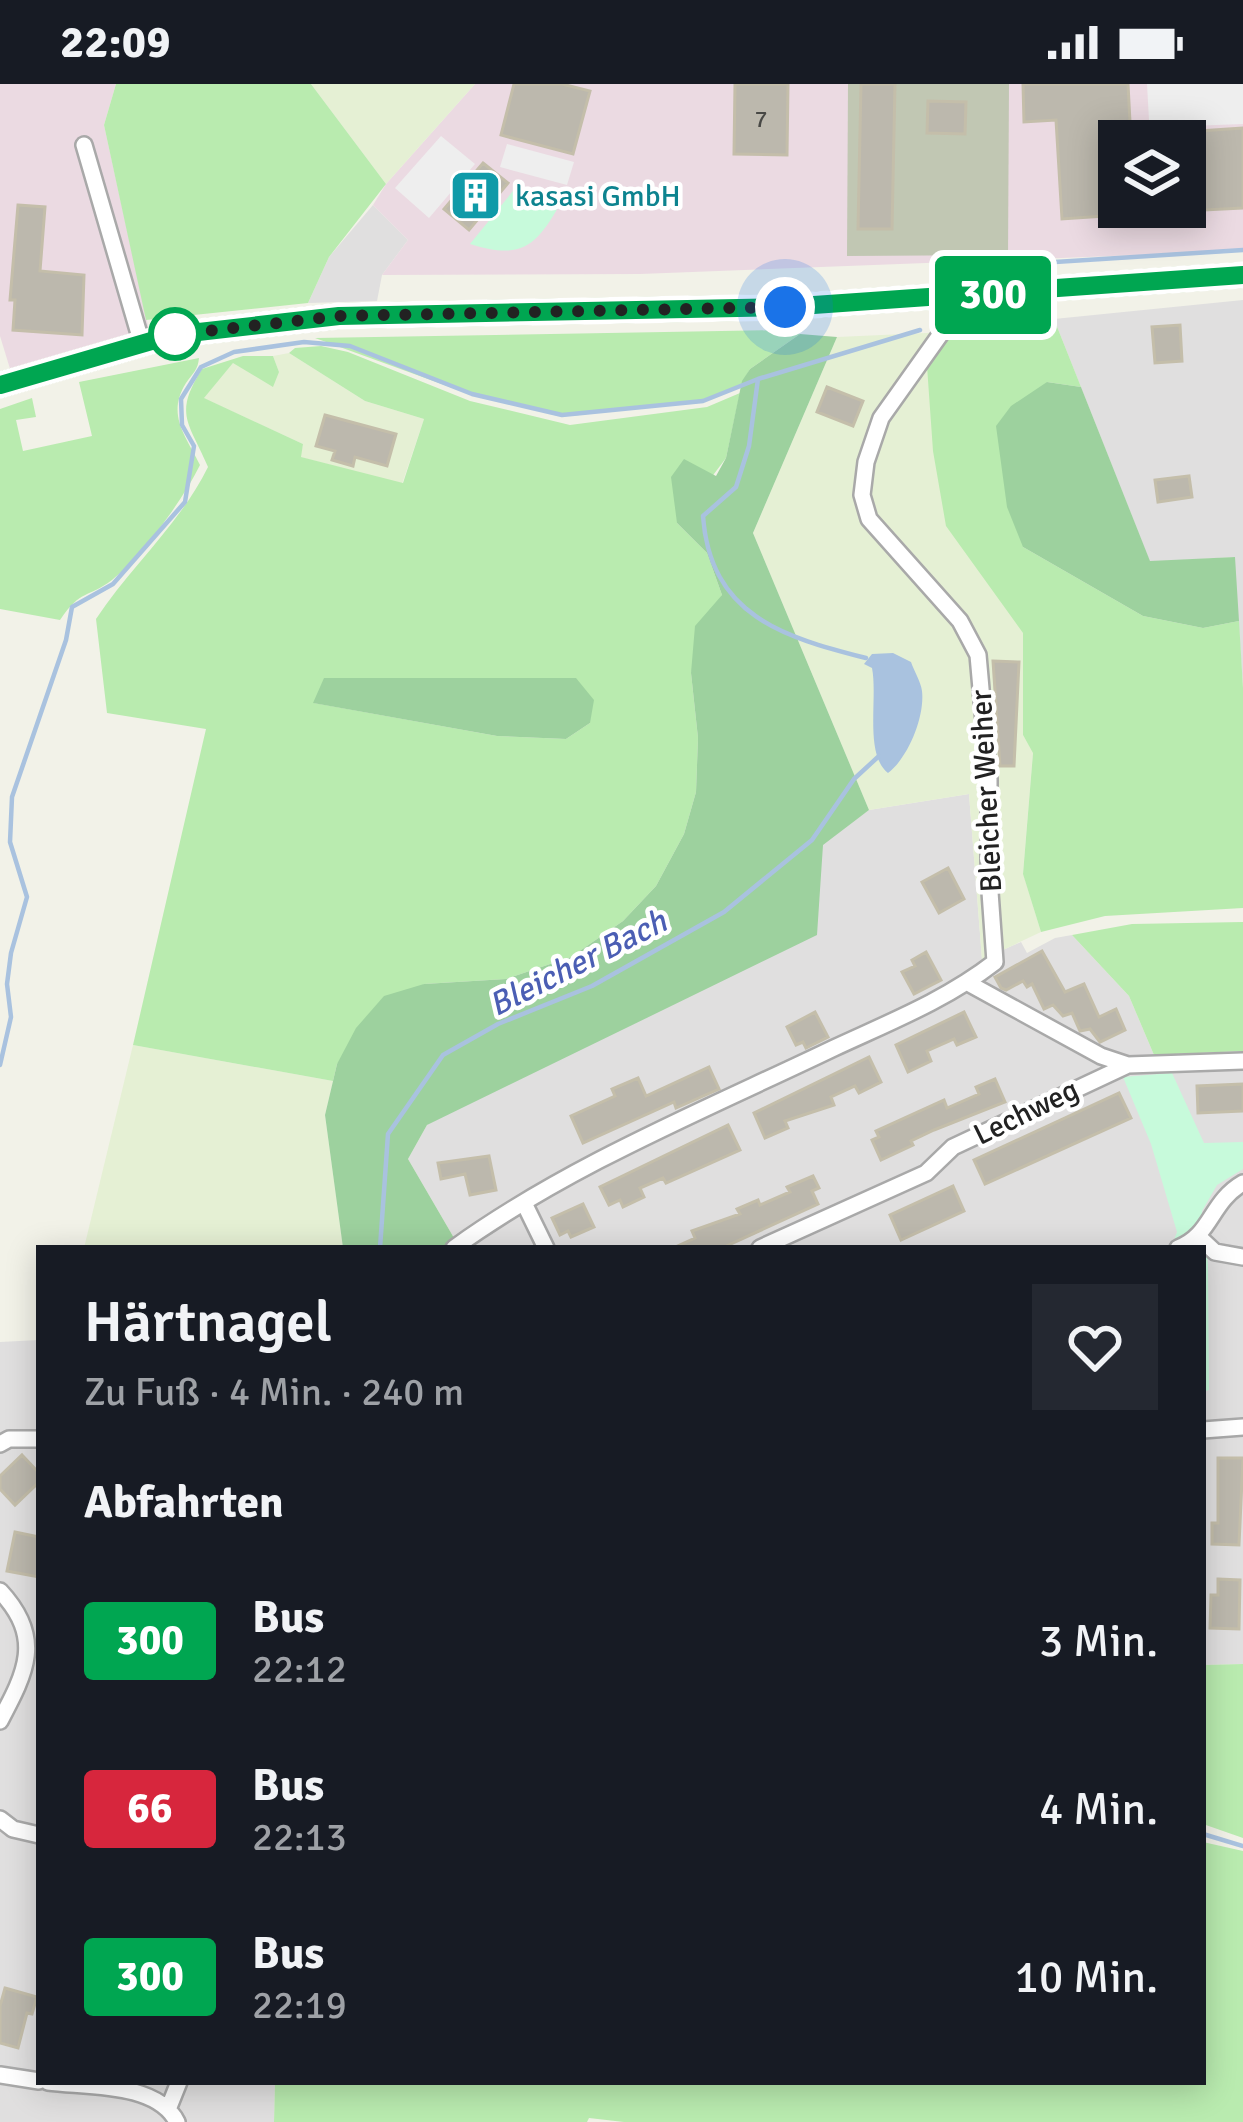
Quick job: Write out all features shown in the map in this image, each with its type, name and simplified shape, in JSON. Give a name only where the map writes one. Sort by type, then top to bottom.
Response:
[{"type":"main road","points":[[0,385],[172,335],[339,316],[785,307],[1243,275]]},
{"type":"street","points":[[85,146],[142,344]]},
{"type":"street","name":"Bleicher Weiher","points":[[967,297],[881,418],[866,462],[862,495],[869,519],[960,621],[978,655],[989,779],[995,962],[968,983]]},
{"type":"street","points":[[459,1245],[615,1154],[968,983],[1101,1056],[1128,1065]]},
{"type":"street","name":"Lechweg","points":[[767,1245],[926,1174],[953,1147],[1128,1065],[1243,1060]]},
{"type":"street","points":[[1185,1245],[1200,1238],[1219,1202],[1243,1183]]},
{"type":"street","points":[[524,1203],[545,1245]]},
{"type":"street","points":[[1200,1238],[1214,1252],[1243,1258]]},
{"type":"street","points":[[1206,1430],[1243,1427]]},
{"type":"street","points":[[0,1444],[9,1438],[36,1439]]},
{"type":"street","points":[[0,1591],[25,1628],[27,1651],[25,1672],[0,1721]]},
{"type":"street","points":[[0,1819],[13,1829],[36,1833]]},
{"type":"street","points":[[0,2075],[36,2080]]},
{"type":"street","points":[[72,2085],[137,2094],[173,2115],[178,2085]]},
{"type":"shaded area","points":[[0,84],[116,84],[104,125],[149,330],[11,372],[0,336]]},
{"type":"shaded area","points":[[311,84],[475,84],[386,184]]},
{"type":"shaded area","points":[[475,84],[1243,84],[1243,251],[640,274],[382,275],[408,240],[373,205]]},
{"type":"shaded area","points":[[848,84],[1009,84],[1008,255],[847,256]]},
{"type":"shaded area","points":[[1147,84],[1243,84],[1243,124],[1149,120]]},
{"type":"shaded area","points":[[441,136],[475,164],[429,218],[395,188]]},
{"type":"shaded area","points":[[507,144],[574,162],[567,185],[500,167]]},
{"type":"shaded area","points":[[373,205],[408,240],[382,275],[377,301],[308,303],[329,257]]},
{"type":"shaded area","points":[[1243,300],[1243,688],[1234,557],[1150,562],[1054,319]]},
{"type":"shaded area","points":[[949,332],[1023,633],[1023,735],[1033,752],[1023,873],[1041,932],[982,960],[969,794],[869,810],[753,533],[837,337]]},
{"type":"shaded area","points":[[289,353],[365,401],[424,419],[402,484],[300,457],[303,444],[203,398],[233,363],[279,372],[273,356]]},
{"type":"shaded area","points":[[969,794],[982,959],[1021,942],[1027,953],[1072,935],[1129,996],[1154,1055],[1243,1051],[1243,1664],[1206,1665],[1206,1245],[462,1245],[408,1159],[427,1125],[869,810]]},
{"type":"shaded area","points":[[133,1045],[333,1081],[325,1115],[343,1245],[85,1245]]},
{"type":"shaded area","points":[[36,1340],[36,2085],[275,2085],[274,2122],[0,2122],[0,1342]]},
{"type":"green space","points":[[116,84],[311,84],[386,184],[329,257],[308,303],[146,320],[104,125]]},
{"type":"green space","points":[[517,186],[563,199],[545,228],[516,249],[470,244]]},
{"type":"green space","points":[[1054,319],[1081,387],[1047,382],[1023,547],[1143,616],[1203,628],[1239,621],[1243,908],[1105,916],[1041,932],[1023,874],[1033,753],[1023,735],[1023,633],[946,526],[933,451],[927,366],[949,332]]},
{"type":"green space","points":[[785,330],[800,334],[750,369],[741,385],[704,400],[571,416],[472,395],[315,338]]},
{"type":"green space","points":[[800,334],[837,337],[753,533],[869,810],[823,845],[817,935],[427,1125],[408,1159],[454,1238],[445,1245],[343,1245],[325,1115],[337,1064],[356,1028],[384,996],[424,984],[506,979],[571,957],[623,921],[656,886],[684,834],[696,792],[698,738],[691,673],[695,626],[722,595],[707,553],[677,523],[671,477],[684,459],[716,476],[726,458],[742,381],[750,369]]},
{"type":"green space","points":[[321,346],[348,352],[470,401],[570,425],[707,407],[740,393],[726,458],[677,523],[707,553],[722,595],[691,673],[698,738],[696,792],[684,834],[656,886],[623,921],[571,957],[506,979],[424,984],[337,1064],[333,1081],[133,1045],[206,729],[107,713],[96,619],[184,507],[208,467],[186,408],[202,369],[243,356],[273,356],[279,372],[273,387],[233,363],[204,398],[303,444],[301,457],[403,483],[424,419],[365,401],[289,353],[295,348]],"holes":[[[325,678],[575,678],[590,723],[566,739],[497,736],[314,703]]]},
{"type":"green space","points":[[199,358],[180,395],[178,415],[200,465],[149,542],[112,580],[80,598],[60,620],[0,609],[0,409],[32,398],[36,417],[16,420],[23,451],[92,436],[79,382]]},
{"type":"green space","points":[[1047,382],[1081,387],[1150,561],[1235,557],[1239,621],[1203,628],[1143,616],[1023,547],[1007,507],[996,426],[1011,406]]},
{"type":"green space","points":[[324,678],[576,678],[594,700],[590,723],[566,739],[497,736],[313,703]]},
{"type":"green space","points":[[1243,922],[1243,1051],[1154,1055],[1129,996],[1072,935],[1132,924]]},
{"type":"green space","points":[[1172,1073],[1204,1143],[1243,1142],[1243,1169],[1217,1185],[1202,1211],[1206,1245],[1172,1245],[1177,1232],[1151,1144],[1123,1077]]},
{"type":"green space","points":[[1206,1246],[1208,1264],[1206,1391]]},
{"type":"green space","points":[[1243,1664],[1243,1838],[1206,1825],[1206,1665]]},
{"type":"green space","points":[[1206,1843],[1243,1851],[1243,2122],[624,2122],[589,2118],[587,2122],[274,2122],[275,2085],[1206,2085]]},
{"type":"water","points":[[893,653],[911,662],[922,701],[908,747],[888,773],[876,753],[872,668],[864,664],[872,654]]},
{"type":"building","points":[[514,84],[562,84],[590,91],[573,154],[501,135]]},
{"type":"building","points":[[735,84],[788,84],[787,155],[734,154]]},
{"type":"building","points":[[861,84],[895,84],[892,229],[858,229]]},
{"type":"building","points":[[1023,84],[1128,84],[1130,120],[1098,120],[1098,216],[1062,219],[1056,120],[1024,122]]},
{"type":"building","points":[[928,101],[966,102],[965,134],[927,133]]},
{"type":"building","points":[[1243,128],[1243,208],[1206,210],[1206,131]]},
{"type":"building","name":"kasasi GmbH","points":[[483,163],[508,183],[469,230],[444,209]]},
{"type":"building","points":[[18,205],[45,207],[40,271],[84,275],[82,335],[13,330],[15,300],[10,300]]},
{"type":"building","points":[[1180,325],[1182,361],[1155,363],[1152,327]]},
{"type":"building","points":[[827,387],[863,401],[853,426],[817,412]]},
{"type":"building","points":[[325,415],[396,434],[387,466],[355,457],[353,466],[332,460],[335,451],[316,446]]},
{"type":"building","points":[[1189,476],[1192,497],[1158,502],[1155,480]]},
{"type":"building","points":[[993,661],[1019,662],[1014,766],[1000,766]]},
{"type":"building","points":[[948,868],[964,899],[939,913],[922,882]]},
{"type":"building","points":[[1042,951],[1065,992],[1084,984],[1099,1017],[1116,1009],[1125,1030],[1100,1042],[1090,1029],[1080,1031],[1072,1013],[1063,1016],[1053,1005],[1044,1009],[1032,984],[1027,987],[1023,981],[1001,988],[995,977]]},
{"type":"building","points":[[926,952],[941,980],[914,994],[902,972],[915,966],[912,960]]},
{"type":"building","points":[[815,1012],[828,1037],[806,1048],[803,1042],[796,1045],[787,1027]]},
{"type":"building","points":[[964,1012],[976,1037],[957,1045],[954,1039],[927,1051],[931,1061],[908,1072],[896,1045]]},
{"type":"building","points":[[869,1057],[881,1082],[859,1093],[855,1086],[831,1097],[834,1105],[785,1121],[788,1128],[765,1138],[754,1113]]},
{"type":"building","points":[[709,1067],[719,1089],[676,1108],[674,1102],[583,1143],[571,1116],[615,1096],[612,1089],[638,1078],[646,1096]]},
{"type":"building","points":[[995,1079],[1005,1102],[934,1130],[881,1160],[872,1140],[879,1137],[876,1131],[944,1100],[947,1108],[979,1094],[976,1087]]},
{"type":"building","points":[[1243,1084],[1243,1111],[1198,1113],[1197,1086]]},
{"type":"building","points":[[1119,1093],[1131,1118],[985,1184],[974,1160]]},
{"type":"building","points":[[728,1125],[740,1150],[666,1183],[663,1178],[640,1188],[644,1197],[623,1207],[620,1200],[609,1205],[600,1187]]},
{"type":"building","points":[[489,1156],[496,1190],[470,1195],[465,1174],[441,1179],[438,1163]]},
{"type":"building","points":[[813,1176],[819,1188],[812,1191],[818,1204],[729,1245],[680,1245],[695,1238],[692,1231],[740,1214],[737,1209],[758,1200],[760,1205],[790,1192],[787,1187]]},
{"type":"building","points":[[953,1186],[964,1211],[901,1240],[890,1215]]},
{"type":"building","points":[[583,1204],[594,1227],[571,1237],[568,1231],[560,1235],[552,1218]]},
{"type":"building","points":[[22,1455],[36,1470],[36,1485],[15,1505],[0,1489],[0,1476]]},
{"type":"building","points":[[1218,1458],[1243,1458],[1239,1545],[1212,1544],[1212,1523],[1218,1523]]},
{"type":"building","points":[[15,1532],[36,1536],[36,1576],[7,1571]]},
{"type":"building","points":[[1218,1579],[1240,1580],[1239,1629],[1210,1628],[1211,1595],[1218,1595]]},
{"type":"building","points":[[5,1988],[36,1997],[18,2048],[0,2043]]},
{"type":"waterway","name":"Bleicher Bach","points":[[957,283],[978,267],[1243,250]]},
{"type":"waterway","name":"Bleicher Bach","points":[[866,658],[807,641],[756,617],[720,577],[703,516],[736,487],[749,446],[758,379],[920,330]]},
{"type":"waterway","points":[[0,1065],[11,1017],[7,984],[11,953],[27,897],[10,842],[12,797],[66,640],[72,607],[113,584],[185,502],[194,446],[182,425],[181,399],[201,367],[234,352],[304,342],[350,346],[472,394],[562,415],[703,401],[758,379]]},
{"type":"waterway","name":"Bleicher Bach","points":[[380,1245],[388,1134],[443,1055],[498,1024],[592,986],[724,912],[812,840],[854,779],[879,756]]},
{"type":"waterway","name":"Bleicher Bach","points":[[1206,1835],[1243,1846]]},
{"type":"bus line","name":"300","points":[[0,385],[172,335],[339,316],[785,307],[1243,275]]},
{"type":"place","name":"kasasi GmbH","points":[[476,196]]},
{"type":"route","points":[[175,334],[339,316],[785,307]]}]
